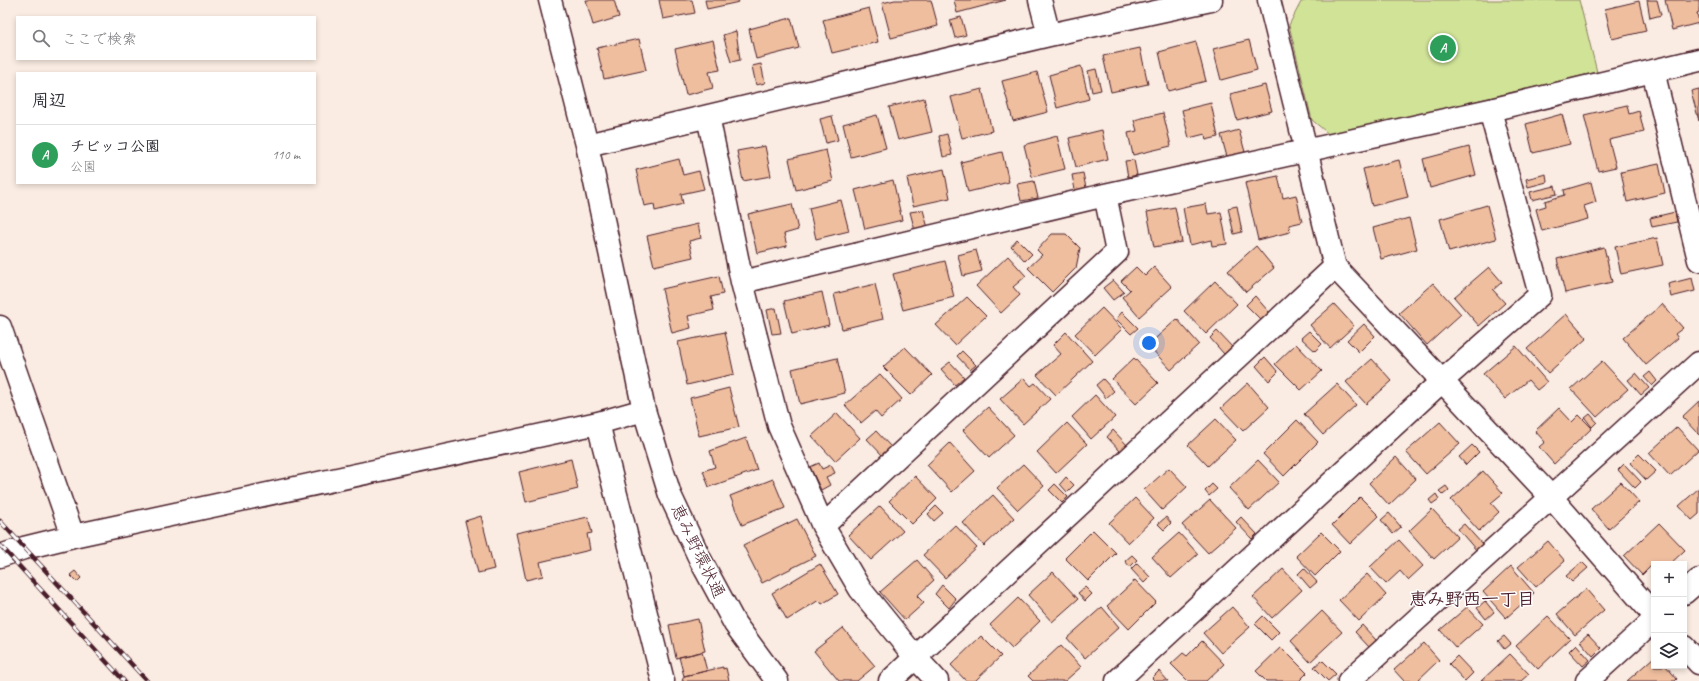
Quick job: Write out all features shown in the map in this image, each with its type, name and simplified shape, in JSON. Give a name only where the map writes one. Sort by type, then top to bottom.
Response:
[{"type":"street","name":"恵み野環状通","points":[[550,0],[587,145],[644,410],[670,495],[734,624],[777,681]]},
{"type":"street","points":[[1040,0],[1049,35]]},
{"type":"street","points":[[587,145],[1049,35],[1211,0]]},
{"type":"street","points":[[1269,0],[1335,267],[1550,497],[1651,612]]},
{"type":"street","points":[[742,282],[1105,195],[1490,110],[1699,60]]},
{"type":"street","points":[[1653,71],[1699,260]]},
{"type":"street","points":[[1118,681],[1442,381],[1540,294],[1490,110]]},
{"type":"street","points":[[708,116],[742,282],[779,426],[823,526],[860,589],[915,657],[937,681]]},
{"type":"street","points":[[823,526],[1117,252],[1105,195]]},
{"type":"street","points":[[890,681],[1335,267]]},
{"type":"street","points":[[0,327],[73,536]]},
{"type":"street","points":[[1349,681],[1699,363]]},
{"type":"street","points":[[0,556],[24,548],[73,536],[598,423],[644,410]]},
{"type":"street","points":[[598,423],[663,681]]},
{"type":"street","points":[[1687,590],[1699,580]]},
{"type":"street","points":[[1587,681],[1651,623]]},
{"type":"street","points":[[1687,650],[1699,663]]},
{"type":"green space","points":[[1309,0],[1579,0],[1597,72],[1331,136],[1312,120],[1289,25],[1301,2]]},
{"type":"building","points":[[586,0],[614,0],[619,17],[593,25]]},
{"type":"building","points":[[659,0],[692,0],[695,13],[663,19]]},
{"type":"building","points":[[705,0],[738,0],[739,2],[707,9]]},
{"type":"building","points":[[895,0],[931,0],[938,26],[891,38],[882,3]]},
{"type":"building","points":[[954,0],[1006,0],[957,13]]},
{"type":"building","points":[[1647,0],[1657,0],[1661,15],[1650,18]]},
{"type":"building","points":[[1665,0],[1699,0],[1699,12],[1697,13],[1699,23],[1672,30]]},
{"type":"building","points":[[1639,1],[1646,31],[1612,39],[1605,9]]},
{"type":"building","points":[[869,8],[878,42],[832,53],[823,20]]},
{"type":"building","points":[[961,17],[966,35],[955,38],[950,20]]},
{"type":"building","points":[[791,18],[799,48],[756,59],[749,29]]},
{"type":"building","points":[[736,31],[740,60],[731,62],[723,35]]},
{"type":"building","points":[[639,39],[646,70],[604,79],[597,48]]},
{"type":"building","points":[[713,40],[720,70],[709,72],[713,88],[686,95],[675,49]]},
{"type":"building","points":[[1249,40],[1257,70],[1221,80],[1213,49]]},
{"type":"building","points":[[1196,42],[1206,81],[1168,91],[1159,52]]},
{"type":"building","points":[[1140,48],[1148,84],[1111,92],[1103,56]]},
{"type":"building","points":[[761,64],[765,83],[756,85],[752,66]]},
{"type":"building","points":[[1081,66],[1089,99],[1057,108],[1049,75]]},
{"type":"building","points":[[1096,69],[1101,90],[1092,92],[1088,71]]},
{"type":"building","points":[[1037,72],[1048,112],[1013,121],[1002,81]]},
{"type":"building","points":[[1265,85],[1272,111],[1237,120],[1230,94]]},
{"type":"building","points":[[982,89],[992,131],[962,138],[951,97]]},
{"type":"building","points":[[1699,89],[1699,121],[1691,91]]},
{"type":"building","points":[[924,98],[932,132],[898,140],[889,107]]},
{"type":"building","points":[[1211,103],[1218,137],[1206,140],[1205,134],[1189,138],[1182,110]]},
{"type":"building","points":[[1627,105],[1629,114],[1639,111],[1644,132],[1609,140],[1616,167],[1598,171],[1584,115]]},
{"type":"building","points":[[1163,113],[1171,146],[1133,155],[1128,133],[1137,131],[1134,120]]},
{"type":"building","points":[[1562,114],[1570,144],[1533,153],[1526,124]]},
{"type":"building","points":[[877,115],[886,148],[851,157],[843,124]]},
{"type":"building","points":[[832,116],[838,140],[826,143],[820,119]]},
{"type":"building","points":[[1102,130],[1108,159],[1076,167],[1069,138]]},
{"type":"building","points":[[1239,130],[1245,152],[1227,157],[1221,135]]},
{"type":"building","points":[[947,134],[952,155],[943,157],[939,136]]},
{"type":"building","points":[[1057,136],[1065,169],[1032,177],[1024,145]]},
{"type":"building","points":[[765,146],[771,176],[743,181],[737,151]]},
{"type":"building","points":[[1469,147],[1476,175],[1430,188],[1423,159]]},
{"type":"building","points":[[826,150],[833,181],[796,190],[789,159]]},
{"type":"building","points":[[1002,152],[1009,182],[968,192],[961,162]]},
{"type":"building","points":[[679,159],[683,175],[699,171],[704,189],[681,194],[683,204],[655,211],[654,204],[644,206],[636,170]]},
{"type":"building","points":[[1134,160],[1137,175],[1128,177],[1125,161]]},
{"type":"building","points":[[1399,160],[1408,197],[1372,206],[1363,169]]},
{"type":"building","points":[[1659,164],[1665,193],[1627,202],[1621,172]]},
{"type":"building","points":[[944,169],[950,198],[913,206],[907,178]]},
{"type":"building","points":[[1083,173],[1086,188],[1075,190],[1072,175]]},
{"type":"building","points":[[1546,174],[1547,182],[1528,187],[1526,179]]},
{"type":"building","points":[[1278,176],[1283,198],[1296,195],[1302,222],[1289,225],[1290,232],[1258,240],[1245,183]]},
{"type":"building","points":[[893,180],[902,220],[865,229],[855,190]]},
{"type":"building","points":[[1034,181],[1038,198],[1021,201],[1017,184]]},
{"type":"building","points":[[1591,182],[1596,202],[1584,206],[1588,219],[1542,231],[1536,209],[1546,206],[1545,201],[1565,195],[1564,190]]},
{"type":"building","points":[[1555,186],[1557,194],[1532,200],[1530,192]]},
{"type":"building","points":[[841,200],[849,231],[816,239],[809,208]]},
{"type":"building","points":[[792,204],[798,230],[784,234],[787,246],[757,253],[748,214]]},
{"type":"building","points":[[1206,204],[1208,214],[1221,212],[1227,244],[1212,246],[1211,240],[1190,245],[1183,208]]},
{"type":"building","points":[[1487,205],[1496,239],[1449,252],[1440,219]]},
{"type":"building","points":[[1237,206],[1242,232],[1234,234],[1228,208]]},
{"type":"building","points":[[1175,207],[1182,242],[1154,247],[1147,212]]},
{"type":"building","points":[[923,210],[928,228],[915,231],[910,212]]},
{"type":"building","points":[[1675,212],[1677,222],[1652,227],[1650,218]]},
{"type":"building","points":[[1409,218],[1417,249],[1381,259],[1373,228]]},
{"type":"building","points":[[698,224],[701,238],[689,241],[693,257],[654,266],[647,236]]},
{"type":"building","points":[[1052,234],[1066,234],[1080,248],[1076,268],[1052,292],[1028,268],[1042,255],[1037,250]]},
{"type":"building","points":[[1657,238],[1663,265],[1621,274],[1615,247]]},
{"type":"building","points":[[1017,239],[1032,254],[1025,261],[1011,246]]},
{"type":"building","points":[[1256,246],[1274,268],[1246,292],[1228,271]]},
{"type":"building","points":[[1604,247],[1612,282],[1565,293],[1557,259]]},
{"type":"building","points":[[976,250],[982,271],[963,276],[958,255]]},
{"type":"building","points":[[1008,256],[1026,276],[1013,287],[1020,295],[1001,313],[976,286]]},
{"type":"building","points":[[945,261],[954,297],[903,310],[893,274]]},
{"type":"building","points":[[1136,267],[1145,276],[1154,267],[1172,287],[1139,317],[1122,297],[1130,290],[1121,281]]},
{"type":"building","points":[[1489,267],[1502,282],[1493,290],[1505,303],[1479,326],[1454,297]]},
{"type":"building","points":[[719,276],[723,294],[711,297],[714,310],[688,316],[691,328],[672,333],[662,289]]},
{"type":"building","points":[[1692,278],[1695,291],[1671,297],[1668,284]]},
{"type":"building","points":[[1113,280],[1124,292],[1113,300],[1103,288]]},
{"type":"building","points":[[1215,281],[1237,304],[1206,334],[1184,311]]},
{"type":"building","points":[[1433,283],[1461,314],[1427,345],[1399,313]]},
{"type":"building","points":[[875,284],[883,319],[842,329],[834,294]]},
{"type":"building","points":[[822,292],[829,325],[792,334],[784,301]]},
{"type":"building","points":[[1255,296],[1269,312],[1261,320],[1246,305]]},
{"type":"building","points":[[967,297],[986,316],[955,345],[936,325]]},
{"type":"building","points":[[1334,304],[1354,326],[1330,348],[1310,325]]},
{"type":"building","points":[[1662,304],[1683,328],[1675,334],[1678,338],[1646,365],[1623,338]]},
{"type":"building","points":[[776,308],[781,333],[772,334],[767,310]]},
{"type":"building","points":[[1102,308],[1122,329],[1095,355],[1075,334]]},
{"type":"building","points":[[1122,312],[1138,328],[1131,334],[1116,319]]},
{"type":"building","points":[[1566,314],[1587,338],[1548,373],[1527,349]]},
{"type":"building","points":[[1177,319],[1199,344],[1171,370],[1148,345]]},
{"type":"building","points":[[1364,324],[1375,336],[1359,352],[1347,340]]},
{"type":"building","points":[[1217,331],[1232,347],[1224,354],[1210,338]]},
{"type":"building","points":[[1309,331],[1322,344],[1315,351],[1301,338]]},
{"type":"building","points":[[725,332],[734,374],[687,385],[678,342]]},
{"type":"building","points":[[1066,332],[1092,361],[1056,395],[1037,375],[1061,354],[1053,345]]},
{"type":"building","points":[[1296,344],[1322,371],[1301,390],[1275,364]]},
{"type":"building","points":[[1516,346],[1547,382],[1537,390],[1528,380],[1505,399],[1483,374]]},
{"type":"building","points":[[905,347],[932,375],[911,395],[883,367]]},
{"type":"building","points":[[962,351],[976,365],[970,370],[957,356]]},
{"type":"building","points":[[1265,357],[1278,372],[1269,381],[1256,366]]},
{"type":"building","points":[[837,358],[845,393],[800,404],[792,369]]},
{"type":"building","points":[[1134,358],[1158,383],[1136,404],[1112,379]]},
{"type":"building","points":[[1372,359],[1392,381],[1366,404],[1346,382]]},
{"type":"building","points":[[1602,361],[1628,389],[1597,417],[1571,389]]},
{"type":"building","points":[[950,362],[964,377],[955,385],[941,369]]},
{"type":"building","points":[[1650,372],[1657,381],[1652,386],[1644,377]]},
{"type":"building","points":[[1636,373],[1649,388],[1641,395],[1628,380]]},
{"type":"building","points":[[880,374],[902,399],[881,418],[875,411],[861,423],[845,405]]},
{"type":"building","points":[[1024,378],[1031,386],[1035,383],[1050,399],[1023,424],[1000,399]]},
{"type":"building","points":[[1103,379],[1114,391],[1106,398],[1096,385]]},
{"type":"building","points":[[1248,383],[1269,407],[1243,431],[1221,408]]},
{"type":"building","points":[[1337,384],[1356,405],[1323,435],[1304,414]]},
{"type":"building","points":[[729,388],[739,427],[699,436],[690,398]]},
{"type":"building","points":[[1095,395],[1115,417],[1091,439],[1072,417]]},
{"type":"building","points":[[1699,401],[1699,435],[1682,417]]},
{"type":"building","points":[[988,407],[1014,435],[989,458],[963,430]]},
{"type":"building","points":[[1559,408],[1572,422],[1579,415],[1592,428],[1554,464],[1539,447],[1545,442],[1535,431]]},
{"type":"building","points":[[837,413],[860,438],[835,461],[812,436]]},
{"type":"building","points":[[1590,414],[1597,422],[1592,427],[1585,418]]},
{"type":"building","points":[[1216,419],[1236,440],[1208,466],[1188,445]]},
{"type":"building","points":[[1297,420],[1318,442],[1284,476],[1263,454]]},
{"type":"building","points":[[1440,422],[1460,444],[1426,474],[1406,452]]},
{"type":"building","points":[[1067,423],[1087,444],[1056,473],[1037,452]]},
{"type":"building","points":[[1677,427],[1698,450],[1670,476],[1649,453]]},
{"type":"building","points":[[1113,430],[1128,446],[1121,452],[1107,437]]},
{"type":"building","points":[[876,431],[891,447],[883,456],[867,439]]},
{"type":"building","points":[[746,438],[757,470],[709,487],[703,471],[715,467],[710,451]]},
{"type":"building","points":[[950,443],[975,471],[952,492],[927,465]]},
{"type":"building","points":[[1472,445],[1479,452],[1466,465],[1459,457]]},
{"type":"building","points":[[1639,454],[1656,471],[1646,480],[1630,463]]},
{"type":"building","points":[[1396,457],[1416,479],[1389,505],[1369,483]]},
{"type":"building","points":[[571,459],[578,489],[526,502],[519,472]]},
{"type":"building","points":[[1258,460],[1279,482],[1249,510],[1229,488]]},
{"type":"building","points":[[819,463],[822,469],[831,465],[835,473],[826,477],[830,485],[821,490],[810,467]]},
{"type":"building","points":[[1023,464],[1044,486],[1018,510],[997,488]]},
{"type":"building","points":[[1624,464],[1641,482],[1635,488],[1618,470]]},
{"type":"building","points":[[1169,468],[1187,487],[1162,510],[1144,490]]},
{"type":"building","points":[[1483,471],[1503,493],[1491,503],[1499,512],[1479,531],[1451,500]]},
{"type":"building","points":[[915,476],[937,499],[912,524],[889,501]]},
{"type":"building","points":[[1066,477],[1074,485],[1067,492],[1060,484]]},
{"type":"building","points":[[773,479],[785,508],[742,525],[730,496]]},
{"type":"building","points":[[1621,482],[1639,502],[1609,529],[1591,509]]},
{"type":"building","points":[[1055,484],[1068,497],[1062,503],[1049,490]]},
{"type":"building","points":[[1212,484],[1217,489],[1209,496],[1205,491]]},
{"type":"building","points":[[1446,486],[1449,490],[1443,495],[1439,491]]},
{"type":"building","points":[[1699,488],[1699,514],[1692,520],[1679,506]]},
{"type":"building","points":[[1436,494],[1439,499],[1432,504],[1429,500]]},
{"type":"building","points":[[993,495],[1014,518],[984,546],[963,523]]},
{"type":"building","points":[[1360,497],[1379,516],[1350,544],[1332,525]]},
{"type":"building","points":[[1135,498],[1154,518],[1128,543],[1109,523]]},
{"type":"building","points":[[1210,500],[1236,528],[1208,553],[1182,525]]},
{"type":"building","points":[[880,506],[903,531],[871,560],[848,535]]},
{"type":"building","points":[[936,506],[943,513],[934,521],[928,514]]},
{"type":"building","points":[[1432,509],[1458,537],[1434,559],[1409,531]]},
{"type":"building","points":[[1389,513],[1401,527],[1393,534],[1381,520]]},
{"type":"building","points":[[481,516],[494,569],[478,573],[465,521]]},
{"type":"building","points":[[588,517],[592,533],[587,534],[590,550],[540,562],[543,576],[526,580],[516,533]]},
{"type":"building","points":[[1166,517],[1171,523],[1164,530],[1158,524]]},
{"type":"building","points":[[1241,517],[1257,534],[1252,539],[1236,522]]},
{"type":"building","points":[[797,519],[816,556],[762,583],[743,545]]},
{"type":"building","points":[[1659,523],[1685,550],[1673,561],[1651,561],[1651,566],[1642,575],[1624,556]]},
{"type":"building","points":[[1464,524],[1482,544],[1476,550],[1458,529]]},
{"type":"building","points":[[955,525],[977,548],[945,578],[923,555]]},
{"type":"building","points":[[1093,530],[1116,553],[1088,581],[1065,558]]},
{"type":"building","points":[[1321,532],[1340,551],[1315,576],[1296,556]]},
{"type":"building","points":[[1179,533],[1198,554],[1171,578],[1152,557]]},
{"type":"building","points":[[1399,540],[1423,566],[1408,580],[1400,571],[1386,584],[1370,567]]},
{"type":"building","points":[[1548,541],[1565,561],[1536,587],[1518,567]]},
{"type":"building","points":[[1132,555],[1137,560],[1130,567],[1125,561]]},
{"type":"building","points":[[917,560],[934,580],[917,596],[924,603],[905,620],[880,592]]},
{"type":"building","points":[[1582,562],[1588,568],[1572,582],[1566,576]]},
{"type":"building","points":[[1137,563],[1150,577],[1144,583],[1131,569]]},
{"type":"building","points":[[820,564],[838,594],[822,604],[819,600],[787,620],[772,593]]},
{"type":"building","points":[[1511,566],[1534,593],[1506,618],[1483,592]]},
{"type":"building","points":[[1304,568],[1317,582],[1310,588],[1298,574]]},
{"type":"building","points":[[1283,569],[1302,590],[1272,618],[1253,597]]},
{"type":"building","points":[[75,571],[81,578],[77,582],[70,575]]},
{"type":"building","points":[[1053,572],[1078,599],[1052,622],[1028,595]]},
{"type":"building","points":[[1367,574],[1386,595],[1359,621],[1339,600]]},
{"type":"building","points":[[1135,580],[1156,602],[1129,629],[1107,606]]},
{"type":"building","points":[[942,585],[956,599],[949,608],[935,594]]},
{"type":"building","points":[[1085,587],[1092,594],[1085,601],[1078,593]]},
{"type":"building","points":[[1586,589],[1604,610],[1575,635],[1557,614]]},
{"type":"building","points":[[1018,598],[1040,621],[1012,648],[990,625]]},
{"type":"building","points":[[1485,601],[1494,612],[1486,619],[1477,608]]},
{"type":"building","points":[[1102,607],[1119,627],[1085,658],[1067,638]]},
{"type":"building","points":[[1232,607],[1250,627],[1221,653],[1203,633]]},
{"type":"building","points":[[1467,607],[1483,624],[1456,648],[1440,630]]},
{"type":"building","points":[[1322,611],[1342,632],[1310,662],[1291,641]]},
{"type":"building","points":[[1263,616],[1279,632],[1271,640],[1255,624]]},
{"type":"building","points":[[1548,616],[1570,639],[1538,669],[1516,646]]},
{"type":"building","points":[[698,619],[705,651],[676,658],[669,625]]},
{"type":"building","points":[[1362,625],[1376,640],[1369,647],[1355,632]]},
{"type":"building","points":[[843,628],[875,666],[857,681],[839,681],[814,651]]},
{"type":"building","points":[[1588,634],[1601,648],[1593,656],[1580,641]]},
{"type":"building","points":[[981,636],[1001,656],[975,681],[966,681],[951,665]]},
{"type":"building","points":[[1504,636],[1511,644],[1505,649],[1498,641]]},
{"type":"building","points":[[1202,641],[1224,664],[1206,681],[1188,681],[1171,664],[1183,653],[1187,656]]},
{"type":"building","points":[[1424,643],[1439,660],[1417,681],[1404,681],[1394,670]]},
{"type":"building","points":[[1576,644],[1590,660],[1583,666],[1569,651]]},
{"type":"building","points":[[1061,645],[1081,667],[1065,681],[1033,681],[1028,676]]},
{"type":"building","points":[[1281,647],[1307,673],[1299,681],[1266,681],[1256,671]]},
{"type":"building","points":[[702,652],[707,671],[684,676],[679,657]]},
{"type":"building","points":[[1510,654],[1529,674],[1521,681],[1481,681]]},
{"type":"building","points":[[1457,656],[1473,673],[1465,681],[1449,664]]},
{"type":"building","points":[[1322,660],[1336,674],[1328,681],[1314,667]]},
{"type":"building","points":[[1651,660],[1651,669],[1669,669],[1677,679],[1675,681],[1627,681]]},
{"type":"building","points":[[723,667],[723,669],[726,668],[729,681],[682,681],[684,676]]},
{"type":"building","points":[[1159,671],[1168,681],[1155,681],[1152,678]]},
{"type":"railway","points":[[0,521],[147,681]]},
{"type":"railway","points":[[0,545],[124,681]]},
{"type":"place","name":"チビッコ公園","points":[[1443,48]]},
{"type":"district","name":"恵み野西一丁目","points":[[1472,599]]}]
